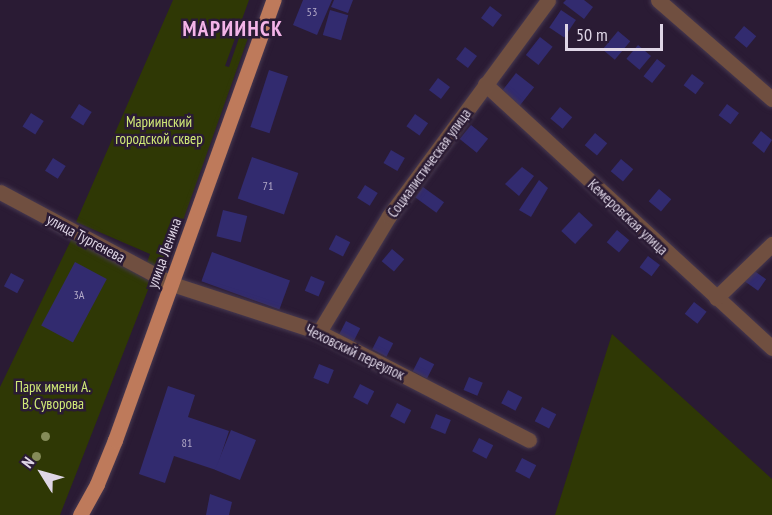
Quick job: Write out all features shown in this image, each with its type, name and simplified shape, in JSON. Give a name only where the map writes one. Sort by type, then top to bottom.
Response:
[{"type":"main road","name":"улица Ленина","points":[[80,515],[110,451],[273,0]]},
{"type":"street","name":"Социалистическая улица","points":[[319,332],[389,216],[548,0]]},
{"type":"street","points":[[658,0],[772,99]]},
{"type":"street","name":"Кемеровская улица","points":[[486,84],[772,348]]},
{"type":"street","name":"улица Тургенева","points":[[0,192],[172,284]]},
{"type":"street","points":[[716,298],[772,244]]},
{"type":"street","name":"Чеховский переулок","points":[[172,284],[319,332],[529,440]]},
{"type":"green space","name":"Мариинский городской сквер","points":[[173,0],[249,0],[225,66],[229,67],[240,35],[248,38],[164,274],[146,265],[150,254],[76,222]]},
{"type":"green space","name":"Парк имени А. В. Суворова","points":[[72,238],[151,282],[60,515],[0,515],[0,387]]},
{"type":"green space","points":[[612,334],[772,479],[772,515],[555,515]]},
{"type":"building","points":[[303,0],[332,0],[317,35],[293,25]]},
{"type":"building","points":[[334,0],[353,0],[348,13],[331,7]]},
{"type":"building","points":[[566,0],[584,0],[593,7],[584,19],[563,3]]},
{"type":"building","points":[[490,6],[502,15],[493,27],[481,18]]},
{"type":"building","points":[[330,10],[348,15],[341,40],[323,35]]},
{"type":"building","points":[[561,10],[576,20],[564,37],[549,27]]},
{"type":"building","points":[[744,26],[756,36],[747,48],[734,37]]},
{"type":"building","points":[[618,31],[630,41],[615,60],[603,49]]},
{"type":"building","points":[[540,37],[553,47],[538,65],[526,55]]},
{"type":"building","points":[[638,45],[651,56],[639,70],[626,59]]},
{"type":"building","points":[[465,47],[477,56],[468,68],[456,59]]},
{"type":"building","points":[[657,59],[666,66],[652,83],[643,76]]},
{"type":"building","points":[[269,70],[288,76],[269,133],[250,127]]},
{"type":"building","points":[[516,73],[534,87],[518,108],[500,93]]},
{"type":"building","points":[[692,74],[704,83],[696,94],[684,85]]},
{"type":"building","points":[[438,78],[450,87],[441,99],[429,90]]},
{"type":"building","points":[[79,104],[92,112],[83,126],[71,118]]},
{"type":"building","points":[[727,104],[739,113],[731,124],[719,115]]},
{"type":"building","points":[[560,107],[572,117],[563,129],[550,118]]},
{"type":"building","points":[[31,113],[44,121],[35,135],[23,127]]},
{"type":"building","points":[[415,114],[428,123],[420,135],[406,126]]},
{"type":"building","points":[[471,125],[488,139],[477,153],[460,139]]},
{"type":"building","points":[[761,131],[772,140],[764,153],[752,143]]},
{"type":"building","points":[[595,133],[607,143],[597,156],[585,145]]},
{"type":"building","points":[[391,150],[405,158],[397,171],[384,163]]},
{"type":"building","points":[[252,157],[298,173],[284,215],[238,199]]},
{"type":"building","points":[[53,158],[66,166],[58,179],[45,171]]},
{"type":"building","points":[[621,159],[633,169],[623,182],[611,171]]},
{"type":"building","points":[[522,167],[534,176],[519,196],[505,184]]},
{"type":"building","points":[[539,180],[548,188],[531,217],[519,210]]},
{"type":"building","points":[[365,185],[378,193],[370,206],[357,198]]},
{"type":"building","points":[[423,187],[444,202],[436,213],[415,198]]},
{"type":"building","points":[[659,189],[671,199],[661,212],[649,201]]},
{"type":"building","points":[[223,210],[247,216],[241,242],[216,236]]},
{"type":"building","points":[[579,212],[593,225],[575,244],[561,231]]},
{"type":"building","points":[[617,230],[629,240],[619,253],[607,242]]},
{"type":"building","points":[[336,235],[350,242],[343,257],[329,249]]},
{"type":"building","points":[[392,249],[404,259],[394,272],[382,261]]},
{"type":"building","points":[[212,252],[290,280],[279,310],[201,281]]},
{"type":"building","points":[[648,256],[660,265],[652,276],[640,267]]},
{"type":"building","points":[[75,262],[107,279],[73,342],[41,326]]},
{"type":"building","points":[[753,270],[766,279],[758,291],[745,281]]},
{"type":"building","points":[[11,273],[24,280],[17,293],[4,286]]},
{"type":"building","points":[[311,276],[325,282],[319,297],[305,291]]},
{"type":"building","points":[[694,302],[707,312],[697,324],[685,314]]},
{"type":"building","points":[[346,321],[360,328],[353,343],[339,335]]},
{"type":"building","points":[[379,336],[393,343],[386,357],[372,349]]},
{"type":"building","points":[[420,357],[434,364],[427,379],[413,371]]},
{"type":"building","points":[[319,364],[334,370],[328,384],[313,378]]},
{"type":"building","points":[[469,377],[483,383],[477,396],[464,390]]},
{"type":"building","points":[[360,384],[374,391],[367,405],[353,397]]},
{"type":"building","points":[[168,386],[195,395],[188,417],[229,431],[216,470],[174,456],[165,483],[139,474]]},
{"type":"building","points":[[508,390],[522,397],[515,411],[501,403]]},
{"type":"building","points":[[397,403],[411,410],[404,424],[390,416]]},
{"type":"building","points":[[542,407],[556,414],[549,429],[535,421]]},
{"type":"building","points":[[436,414],[451,420],[445,434],[430,428]]},
{"type":"building","points":[[231,430],[256,440],[240,480],[215,470]]},
{"type":"building","points":[[479,438],[493,445],[486,459],[472,451]]},
{"type":"building","points":[[522,458],[536,465],[529,479],[515,471]]},
{"type":"building","points":[[210,494],[232,502],[229,515],[206,515]]},
{"type":"district","name":"МАРИИНСК","points":[[233,29]]}]
